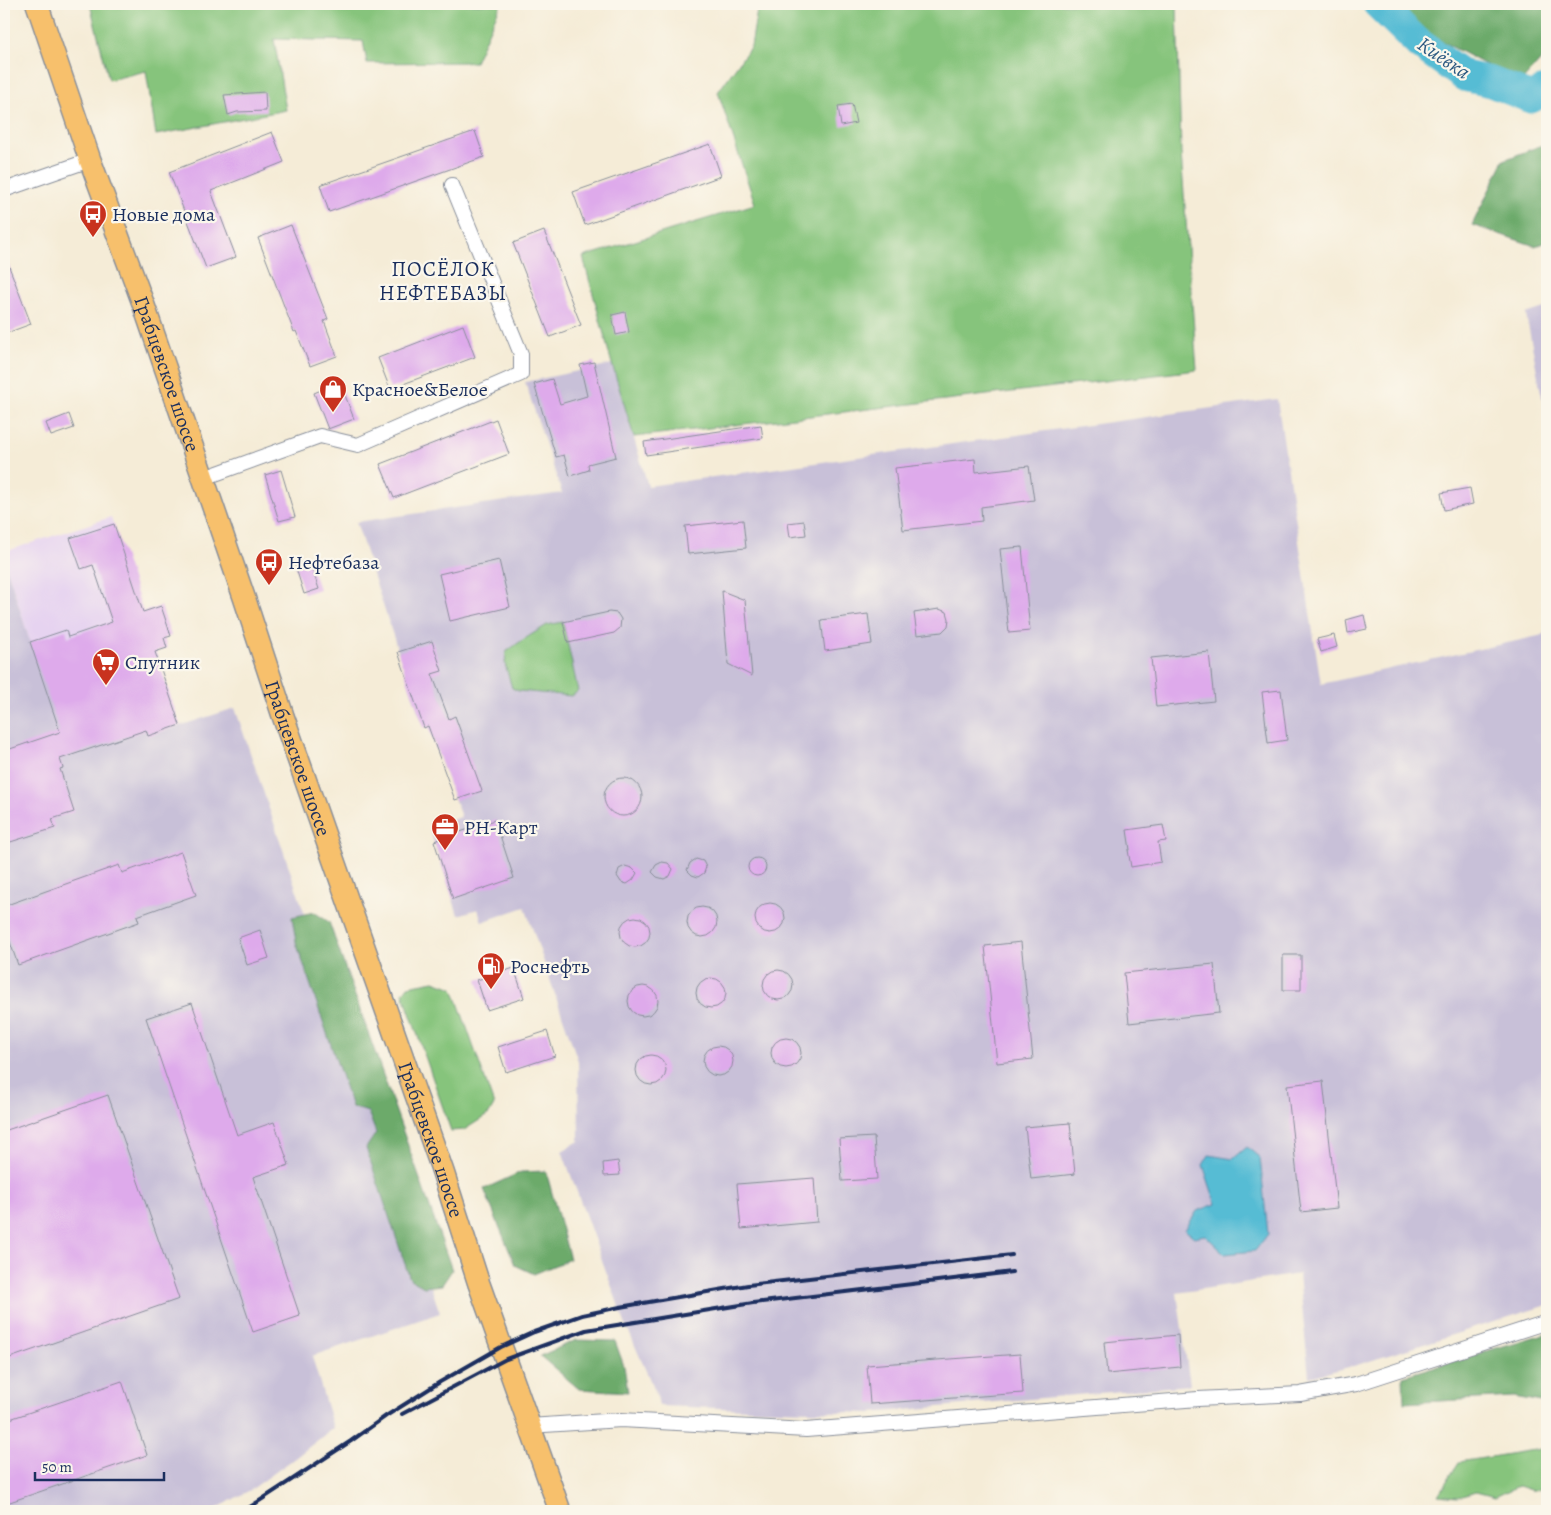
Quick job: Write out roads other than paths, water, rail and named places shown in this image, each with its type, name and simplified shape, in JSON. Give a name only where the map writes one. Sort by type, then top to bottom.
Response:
[{"type":"main road","name":"Грабцевское шоссе","points":[[37,4],[90,160],[204,478],[283,716],[443,1172],[479,1284],[560,1511]]},
{"type":"street","points":[[4,190],[90,160]]},
{"type":"street","points":[[204,478],[320,436],[358,445],[520,374],[521,354],[452,185]]},
{"type":"street","points":[[529,1426],[621,1420],[806,1430],[1198,1399],[1300,1394],[1356,1384],[1547,1322]]},
{"type":"water","points":[[1247,1147],[1260,1158],[1268,1234],[1255,1251],[1225,1254],[1205,1235],[1194,1237],[1185,1230],[1197,1211],[1216,1204],[1203,1165],[1209,1155],[1233,1159]]},
{"type":"waterway","name":"Киёвка","points":[[1378,4],[1417,42],[1464,76],[1491,82],[1531,98],[1547,89]]},
{"type":"railway","points":[[244,1511],[440,1382],[501,1347],[534,1332],[582,1315],[748,1285],[1012,1255]]},
{"type":"railway","points":[[402,1414],[506,1359],[586,1330],[753,1303],[1012,1272]]},
{"type":"place","name":"Новые дома","points":[[93,238]]},
{"type":"place","name":"Красное&Белое","points":[[333,413]]},
{"type":"place","name":"Нефтебаза","points":[[269,586]]},
{"type":"place","name":"Спутник","points":[[106,686]]},
{"type":"place","name":"РН-Карт","points":[[445,851]]},
{"type":"place","name":"Роснефть","points":[[491,990]]},
{"type":"district","name":"ПОСЁЛОК НЕФТЕБАЗЫ","points":[[443,281]]}]
